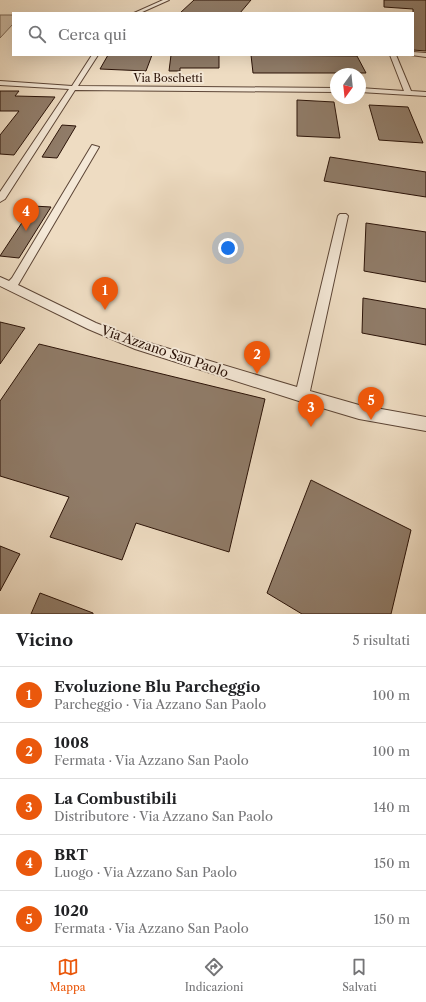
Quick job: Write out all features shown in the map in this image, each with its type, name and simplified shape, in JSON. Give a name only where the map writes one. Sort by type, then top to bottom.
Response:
[{"type":"street","points":[[138,12],[167,0]]},
{"type":"street","points":[[414,54],[426,55]]},
{"type":"street","points":[[0,199],[95,56]]},
{"type":"street","points":[[393,56],[408,92]]},
{"type":"street","name":"Via Boschetti","points":[[0,83],[74,88],[330,90]]},
{"type":"street","points":[[366,90],[426,94]]},
{"type":"street","name":"Via Azzano San Paolo","points":[[5,284],[16,281],[95,147]]},
{"type":"street","points":[[302,396],[343,216]]},
{"type":"street","name":"Via Azzano San Paolo","points":[[5,284],[92,326],[140,346],[359,412],[426,424]]},
{"type":"shaded area","points":[[0,15],[12,15],[12,25],[0,38]]},
{"type":"building","points":[[194,0],[251,0],[241,12],[181,12]]},
{"type":"building","points":[[384,0],[426,0],[426,51],[414,50],[413,9],[384,7]]},
{"type":"building","points":[[107,56],[152,56],[146,71],[100,69]]},
{"type":"building","points":[[171,56],[219,56],[219,68],[180,68],[180,71],[169,71]]},
{"type":"building","points":[[251,56],[357,56],[363,68],[330,68],[330,73],[253,73]]},
{"type":"building","points":[[0,91],[19,91],[15,96],[55,97],[14,155],[0,154],[0,135],[19,111],[0,111]]},
{"type":"building","points":[[297,100],[330,102],[330,104],[334,104],[340,138],[297,136]]},
{"type":"building","points":[[369,105],[408,107],[423,143],[379,140]]},
{"type":"building","points":[[62,125],[76,126],[57,158],[42,157]]},
{"type":"building","points":[[330,157],[426,172],[426,197],[324,181]]},
{"type":"building","points":[[33,206],[51,207],[19,258],[0,256]]},
{"type":"building","points":[[366,223],[426,232],[426,282],[364,271]]},
{"type":"building","points":[[363,298],[426,309],[426,345],[362,333]]},
{"type":"building","points":[[0,322],[25,328],[0,364]]},
{"type":"building","points":[[39,344],[265,399],[229,552],[136,523],[122,560],[50,537],[69,497],[0,476],[0,401]]},
{"type":"building","points":[[311,480],[411,530],[391,614],[302,614],[267,593]]},
{"type":"building","points":[[0,546],[20,554],[0,591]]},
{"type":"building","points":[[40,593],[93,613],[93,614],[31,614]]},
{"type":"place","name":"BRT","points":[[26,231]]},
{"type":"place","name":"Evoluzione Blu Parcheggio","points":[[105,310]]},
{"type":"place","name":"1008","points":[[257,374]]},
{"type":"place","name":"1020","points":[[371,420]]},
{"type":"place","name":"La Combustibili","points":[[311,427]]}]
